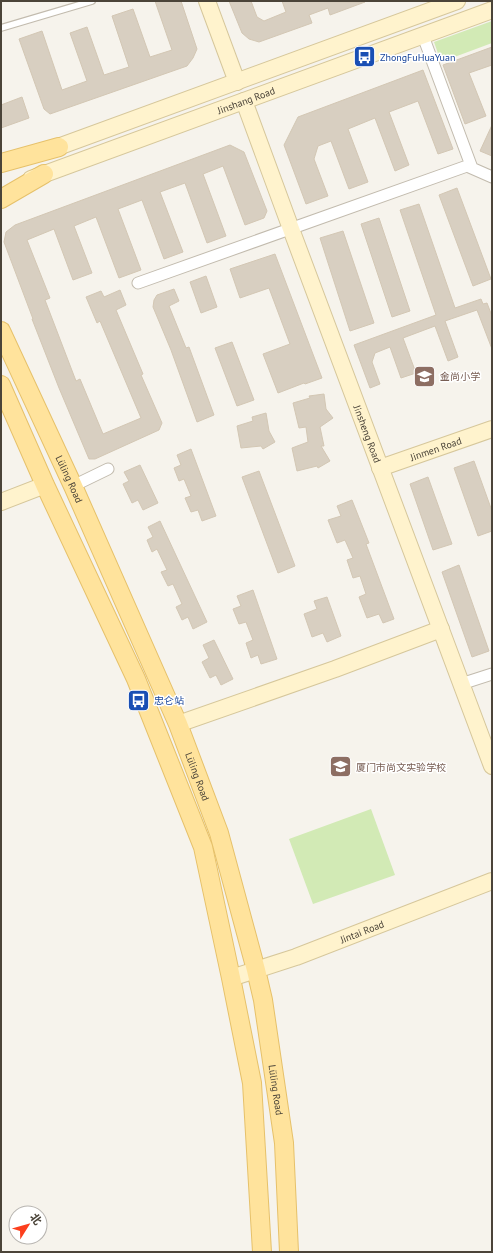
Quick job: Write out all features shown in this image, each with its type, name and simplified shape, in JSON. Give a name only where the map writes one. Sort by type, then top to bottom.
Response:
[{"type":"main road","points":[[1,163],[59,147]]},
{"type":"main road","points":[[1,199],[44,174]]},
{"type":"main road","name":"Lüling Road","points":[[1,331],[73,486],[178,724],[219,833],[263,1000],[284,1143],[289,1252]]},
{"type":"main road","points":[[1,385],[45,485],[136,679],[203,847],[252,1082],[262,1252]]},
{"type":"street","points":[[206,1],[237,82]]},
{"type":"street","name":"Jinshang Road","points":[[1,168],[457,1]]},
{"type":"street","name":"Jinshang Road","points":[[1,191],[492,10]]},
{"type":"street","points":[[422,36],[472,168]]},
{"type":"street","name":"Jinsheng Road","points":[[244,101],[492,766]]},
{"type":"street","points":[[138,283],[467,166],[492,177]]},
{"type":"street","name":"Jinmen Road","points":[[380,468],[492,429]]},
{"type":"street","points":[[73,486],[108,469]]},
{"type":"street","points":[[1,502],[45,485]]},
{"type":"street","points":[[178,724],[327,672],[441,629]]},
{"type":"street","points":[[461,684],[492,674]]},
{"type":"street","name":"Jintai Road","points":[[231,978],[296,957],[492,881]]},
{"type":"lane","points":[[1,28],[92,1]]},
{"type":"green space","points":[[492,21],[492,43],[441,62],[434,42]]},
{"type":"green space","points":[[371,809],[395,875],[313,904],[289,839]]},
{"type":"building","points":[[155,1],[181,1],[197,49],[187,66],[50,114],[44,109],[19,39],[42,31],[62,90],[87,81],[70,33],[87,27],[104,75],[129,67],[112,16],[133,9],[150,57],[172,50]]},
{"type":"building","points":[[229,1],[251,1],[257,17],[264,21],[286,12],[282,1],[365,2],[330,15],[328,8],[309,15],[312,23],[259,42],[249,39],[242,33]]},
{"type":"building","points":[[492,47],[492,65],[469,73],[486,116],[465,124],[443,65]]},
{"type":"building","points":[[423,70],[453,149],[438,154],[418,101],[389,112],[409,165],[395,171],[375,118],[348,129],[368,182],[349,189],[331,141],[318,146],[314,159],[328,196],[306,204],[284,145],[298,117]]},
{"type":"building","points":[[22,97],[29,118],[1,128],[1,105]]},
{"type":"building","points":[[492,125],[492,156],[480,151]]},
{"type":"building","points":[[230,145],[244,152],[267,211],[264,218],[245,225],[223,166],[203,174],[226,236],[207,243],[185,183],[160,192],[183,252],[164,259],[142,200],[118,209],[141,270],[119,278],[96,217],[74,226],[92,273],[73,280],[54,229],[27,240],[50,298],[45,300],[76,381],[80,379],[103,434],[141,418],[100,321],[97,323],[86,297],[101,291],[104,297],[120,290],[126,305],[116,310],[143,374],[141,375],[162,423],[159,430],[95,459],[89,459],[32,319],[4,242],[6,232],[15,225]]},
{"type":"building","points":[[457,188],[491,279],[473,286],[439,195]]},
{"type":"building","points":[[419,204],[455,308],[481,299],[483,304],[487,303],[492,316],[492,349],[477,310],[445,321],[458,357],[448,361],[435,326],[403,338],[416,373],[401,378],[390,347],[375,353],[372,362],[380,384],[370,388],[354,345],[436,315],[400,210]]},
{"type":"building","points":[[379,218],[410,311],[392,317],[361,224]]},
{"type":"building","points":[[343,231],[374,323],[350,331],[320,238]]},
{"type":"building","points":[[275,254],[322,378],[278,393],[263,354],[290,344],[269,288],[240,298],[230,269]]},
{"type":"building","points":[[206,276],[217,307],[201,313],[190,282]]},
{"type":"building","points":[[174,289],[179,301],[169,306],[186,348],[189,347],[214,415],[197,422],[171,350],[153,307],[154,300],[157,295]]},
{"type":"building","points":[[232,342],[254,400],[237,406],[215,348]]},
{"type":"building","points":[[324,394],[326,409],[333,418],[320,427],[324,446],[321,446],[330,461],[318,468],[317,466],[297,471],[292,448],[308,442],[306,427],[299,428],[293,403],[310,398],[309,396]]},
{"type":"building","points":[[266,413],[269,431],[275,442],[263,449],[261,446],[241,448],[237,426],[253,421],[252,417]]},
{"type":"building","points":[[191,449],[216,516],[202,521],[198,510],[191,512],[185,498],[191,496],[184,479],[179,481],[174,468],[181,465],[177,455]]},
{"type":"building","points":[[474,461],[492,511],[492,531],[478,536],[454,468]]},
{"type":"building","points":[[140,465],[158,503],[143,510],[138,500],[132,503],[123,484],[129,481],[124,472]]},
{"type":"building","points":[[259,471],[295,566],[278,573],[242,477]]},
{"type":"building","points":[[428,477],[452,544],[433,550],[410,484]]},
{"type":"building","points":[[352,500],[369,543],[366,544],[394,619],[383,623],[379,614],[367,618],[359,597],[366,594],[360,576],[353,578],[347,560],[353,558],[345,540],[337,543],[328,520],[341,516],[337,506]]},
{"type":"building","points":[[160,521],[207,622],[193,629],[188,617],[182,620],[176,607],[182,604],[173,584],[168,586],[161,572],[167,570],[157,549],[152,552],[147,540],[153,537],[148,527]]},
{"type":"building","points":[[459,565],[489,651],[472,657],[442,572]]},
{"type":"building","points":[[253,590],[277,659],[261,664],[258,655],[251,658],[246,643],[253,640],[246,622],[239,624],[233,609],[241,606],[237,596]]},
{"type":"building","points":[[327,597],[341,636],[327,642],[323,633],[312,637],[304,614],[317,609],[314,601]]},
{"type":"building","points":[[214,640],[233,679],[221,685],[216,675],[210,678],[202,662],[209,658],[203,645]]},
{"type":"place","name":"ZhongFuHuaYuan","points":[[365,57]]},
{"type":"place","name":"金尚小学","points":[[425,376]]},
{"type":"place","name":"忠仑站","points":[[138,700]]},
{"type":"place","name":"厦门市尚文实验学校","points":[[341,767]]}]
